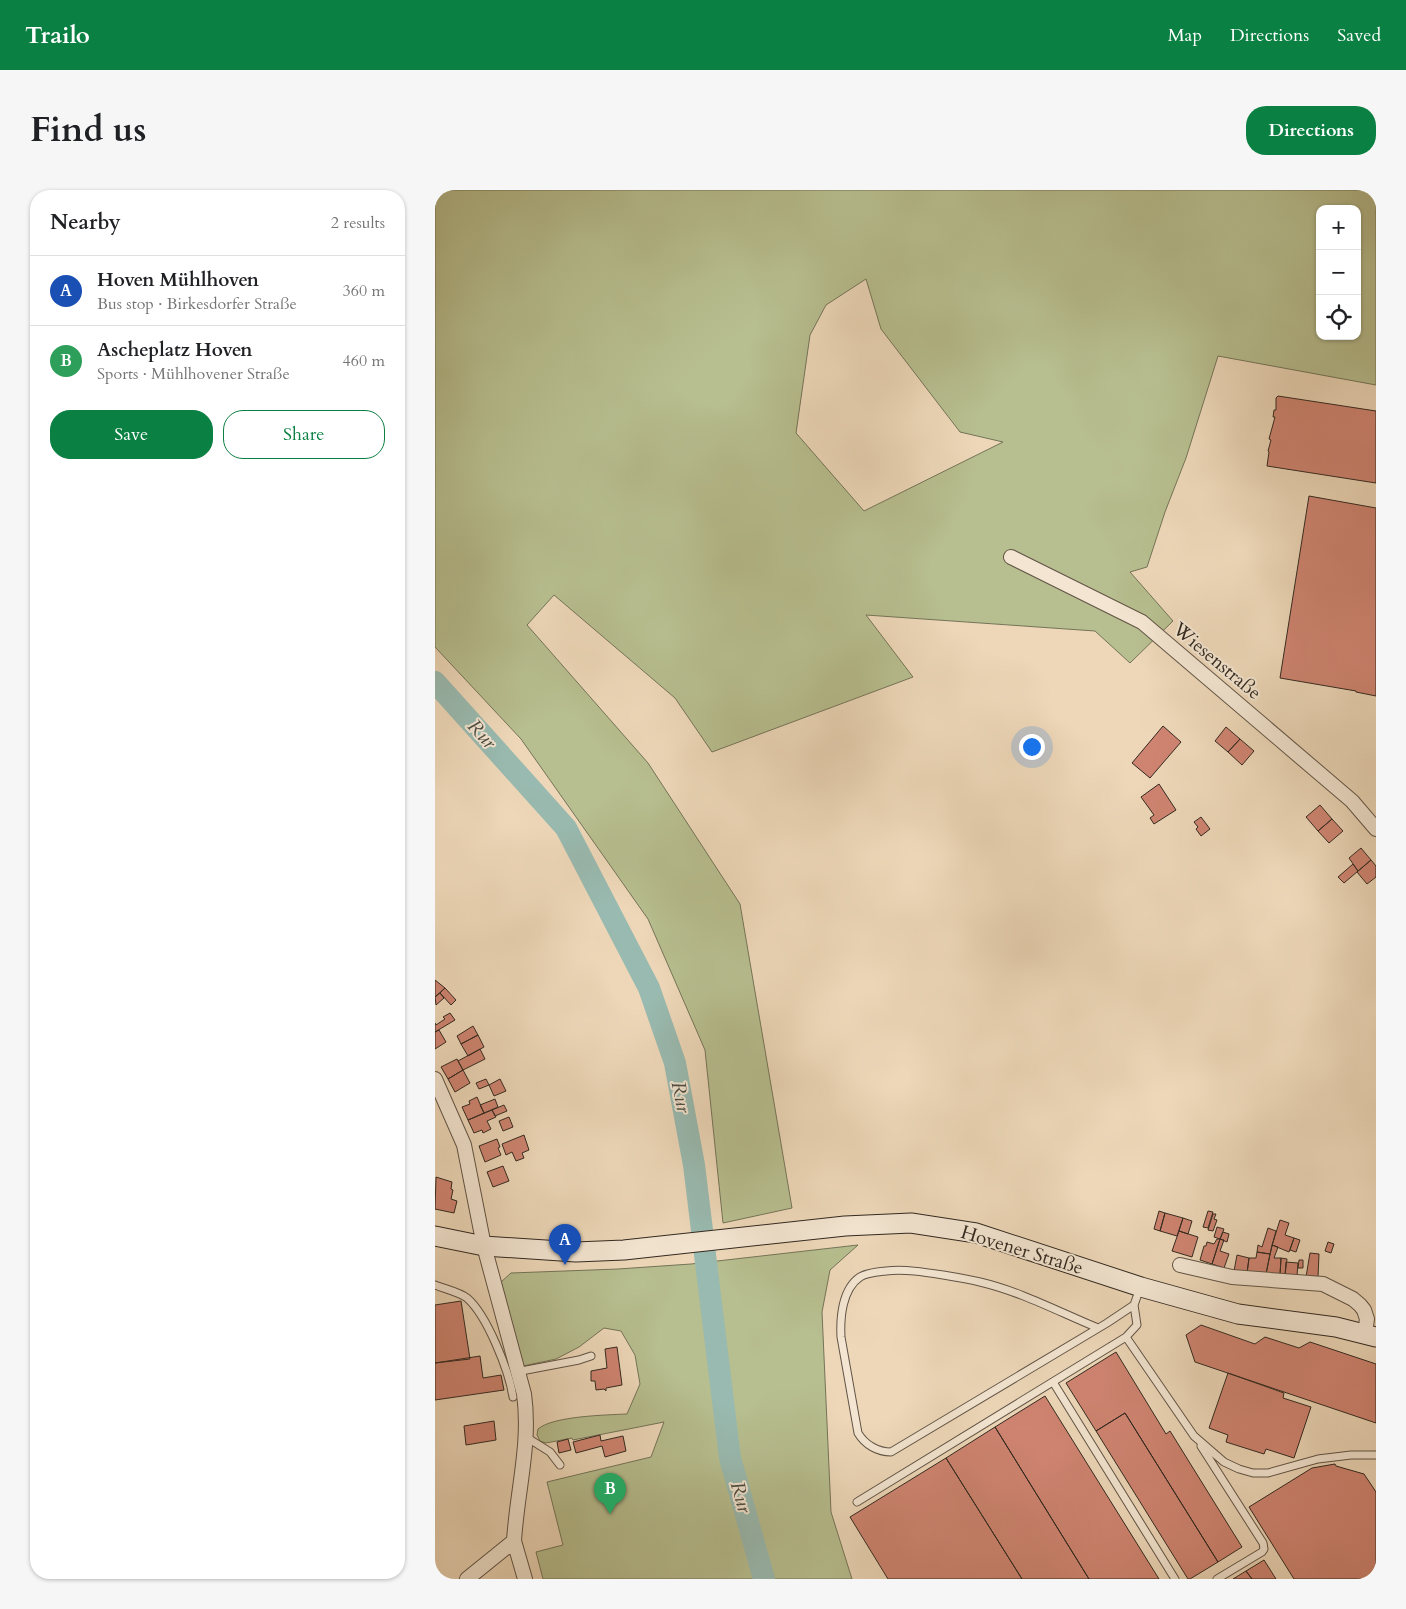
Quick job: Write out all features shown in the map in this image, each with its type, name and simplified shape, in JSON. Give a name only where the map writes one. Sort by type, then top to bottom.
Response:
[{"type":"main road","name":"Hovener Straße","points":[[435,1236],[484,1246],[576,1252],[643,1248],[845,1226],[911,1223],[976,1233],[1141,1287],[1238,1314],[1336,1327],[1370,1335]]},
{"type":"street","name":"Wiesenstraße","points":[[1011,557],[1143,622],[1352,800],[1376,829]]},
{"type":"street","points":[[435,1079],[463,1145],[513,1373],[527,1414],[514,1540],[525,1579]]},
{"type":"street","name":"Hovener Straße","points":[[1180,1265],[1232,1277],[1323,1284],[1353,1298],[1360,1304],[1367,1319],[1370,1335]]},
{"type":"street","points":[[467,1579],[514,1540]]},
{"type":"lane","points":[[1098,1328],[1037,1301],[981,1282],[925,1272],[897,1270],[861,1276],[852,1284],[845,1299],[841,1322],[841,1337],[858,1433],[862,1440],[881,1452],[891,1452],[1098,1328],[1134,1304]]},
{"type":"lane","points":[[435,1285],[465,1297],[473,1304],[513,1373],[513,1397]]},
{"type":"lane","points":[[857,1502],[1126,1337],[1137,1325],[1134,1304],[1141,1287]]},
{"type":"lane","points":[[1126,1337],[1194,1436],[1224,1462],[1253,1473],[1268,1473],[1318,1459],[1351,1455],[1376,1455]]},
{"type":"lane","points":[[513,1373],[591,1356]]},
{"type":"lane","points":[[1053,1382],[1175,1579]]},
{"type":"lane","points":[[526,1437],[550,1452],[560,1465]]},
{"type":"lane","points":[[1199,1440],[1210,1461],[1263,1543],[1264,1549],[1263,1552],[1217,1579]]},
{"type":"green space","points":[[435,190],[1376,190],[1376,385],[1218,356],[1186,458],[1165,512],[1147,567],[1130,572],[1173,621],[1130,663],[1095,631],[866,615],[913,677],[712,752],[675,698],[554,595],[527,625],[648,763],[740,904],[792,1208],[723,1223],[705,1050],[648,919],[521,739],[435,647]],"holes":[[[866,279],[881,329],[960,432],[1003,442],[864,511],[796,433],[810,335],[826,305]]]},
{"type":"green space","points":[[858,1245],[830,1270],[822,1312],[831,1512],[852,1579],[543,1579],[536,1552],[563,1545],[547,1482],[651,1457],[664,1422],[573,1440],[572,1438],[546,1443],[540,1441],[537,1435],[538,1429],[555,1421],[580,1417],[627,1414],[640,1384],[635,1355],[621,1331],[604,1328],[579,1347],[556,1359],[523,1366],[501,1282],[511,1273],[691,1264]]},
{"type":"building","points":[[1278,396],[1376,411],[1376,483],[1267,466],[1271,440],[1269,439],[1275,417],[1273,417],[1274,410],[1276,410],[1276,398]]},
{"type":"building","points":[[1309,496],[1376,508],[1376,696],[1280,678]]},
{"type":"building","points":[[1163,726],[1181,742],[1150,778],[1132,763]]},
{"type":"building","points":[[1226,727],[1240,739],[1228,752],[1215,741]]},
{"type":"building","points":[[1240,739],[1254,751],[1242,765],[1228,752]]},
{"type":"building","points":[[1159,784],[1176,810],[1154,824],[1150,818],[1154,815],[1141,797]]},
{"type":"building","points":[[1320,805],[1332,819],[1318,831],[1306,817]]},
{"type":"building","points":[[1201,817],[1210,829],[1201,836],[1194,822]]},
{"type":"building","points":[[1332,819],[1343,831],[1329,843],[1318,831]]},
{"type":"building","points":[[1361,848],[1371,860],[1358,871],[1349,858]]},
{"type":"building","points":[[1371,860],[1376,866],[1376,877],[1367,884],[1357,872]]},
{"type":"building","points":[[1353,864],[1358,871],[1344,883],[1338,877]]},
{"type":"building","points":[[435,980],[445,988],[435,997]]},
{"type":"building","points":[[445,988],[456,1000],[451,1005],[440,993]]},
{"type":"building","points":[[440,993],[444,998],[436,1005],[435,997]]},
{"type":"building","points":[[450,1013],[455,1020],[435,1032],[435,1023],[436,1025],[445,1019],[443,1017]]},
{"type":"building","points":[[473,1026],[478,1035],[461,1044],[457,1036]]},
{"type":"building","points":[[439,1030],[446,1042],[435,1049],[435,1032]]},
{"type":"building","points":[[478,1035],[484,1047],[468,1056],[461,1044]]},
{"type":"building","points":[[480,1049],[485,1059],[463,1070],[458,1061]]},
{"type":"building","points":[[457,1059],[463,1070],[448,1079],[441,1067]]},
{"type":"building","points":[[463,1070],[470,1083],[455,1092],[448,1079]]},
{"type":"building","points":[[486,1079],[489,1085],[479,1089],[476,1083]]},
{"type":"building","points":[[500,1079],[506,1091],[494,1096],[489,1085]]},
{"type":"building","points":[[477,1097],[484,1113],[468,1120],[462,1107],[470,1104],[469,1101]]},
{"type":"building","points":[[495,1099],[498,1107],[484,1113],[480,1105]]},
{"type":"building","points":[[504,1105],[507,1111],[495,1116],[492,1110]]},
{"type":"building","points":[[492,1110],[496,1117],[487,1121],[491,1129],[483,1133],[482,1130],[474,1133],[468,1120]]},
{"type":"building","points":[[509,1117],[513,1127],[503,1131],[499,1121]]},
{"type":"building","points":[[524,1135],[529,1150],[522,1153],[524,1158],[516,1161],[512,1152],[506,1155],[502,1144]]},
{"type":"building","points":[[497,1139],[501,1155],[485,1162],[479,1146]]},
{"type":"building","points":[[503,1166],[509,1181],[493,1187],[487,1172]]},
{"type":"building","points":[[436,1177],[452,1182],[451,1199],[457,1201],[454,1213],[435,1209]]},
{"type":"building","points":[[1159,1211],[1165,1213],[1160,1231],[1154,1229]]},
{"type":"building","points":[[1208,1211],[1213,1212],[1208,1228],[1203,1227]]},
{"type":"building","points":[[1165,1213],[1183,1218],[1177,1236],[1160,1231]]},
{"type":"building","points":[[1213,1214],[1216,1214],[1214,1219],[1217,1220],[1213,1231],[1208,1230]]},
{"type":"building","points":[[1183,1218],[1192,1221],[1188,1234],[1179,1231]]},
{"type":"building","points":[[1280,1220],[1289,1223],[1285,1235],[1294,1238],[1289,1252],[1272,1245]]},
{"type":"building","points":[[1217,1227],[1224,1229],[1220,1239],[1214,1237]]},
{"type":"building","points":[[1268,1228],[1276,1231],[1270,1254],[1257,1252],[1258,1245],[1262,1247]]},
{"type":"building","points":[[1179,1231],[1198,1237],[1192,1257],[1172,1251]]},
{"type":"building","points":[[1223,1232],[1229,1234],[1227,1242],[1220,1239]]},
{"type":"building","points":[[1294,1238],[1300,1240],[1296,1252],[1290,1250]]},
{"type":"building","points":[[1217,1239],[1220,1239],[1212,1264],[1200,1260],[1207,1242],[1214,1244]]},
{"type":"building","points":[[1220,1239],[1224,1240],[1220,1251],[1229,1254],[1224,1268],[1212,1264]]},
{"type":"building","points":[[1328,1242],[1334,1244],[1331,1253],[1325,1251]]},
{"type":"building","points":[[1272,1245],[1278,1247],[1274,1258],[1281,1258],[1280,1275],[1266,1274]]},
{"type":"building","points":[[1257,1252],[1270,1254],[1266,1274],[1247,1273],[1249,1258],[1256,1258]]},
{"type":"building","points":[[1310,1253],[1319,1254],[1318,1277],[1306,1277]]},
{"type":"building","points":[[1237,1255],[1249,1258],[1247,1273],[1234,1271]]},
{"type":"building","points":[[1281,1258],[1287,1259],[1285,1275],[1280,1275]]},
{"type":"building","points":[[1299,1260],[1303,1260],[1303,1268],[1298,1268]]},
{"type":"building","points":[[1286,1262],[1298,1263],[1297,1276],[1285,1275]]},
{"type":"building","points":[[461,1301],[470,1359],[435,1363],[435,1305]]},
{"type":"building","points":[[1201,1325],[1255,1344],[1265,1337],[1299,1348],[1310,1342],[1376,1364],[1376,1423],[1195,1362],[1186,1335]]},
{"type":"building","points":[[617,1347],[622,1385],[606,1388],[606,1391],[604,1389],[596,1390],[595,1381],[591,1381],[591,1371],[607,1368],[605,1349]]},
{"type":"building","points":[[1116,1352],[1166,1434],[1170,1431],[1242,1547],[1218,1562],[1125,1413],[1096,1431],[1066,1383]]},
{"type":"building","points":[[480,1356],[483,1378],[501,1375],[504,1390],[435,1400],[435,1363]]},
{"type":"building","points":[[1228,1373],[1284,1393],[1283,1398],[1311,1407],[1294,1458],[1266,1449],[1264,1454],[1226,1442],[1228,1435],[1209,1428]]},
{"type":"building","points":[[1045,1396],[1159,1579],[1089,1579],[995,1427]]},
{"type":"building","points":[[1125,1413],[1218,1562],[1190,1579],[1188,1579],[1096,1431]]},
{"type":"building","points":[[494,1421],[496,1440],[466,1445],[464,1426]]},
{"type":"building","points":[[995,1427],[1089,1579],[1022,1579],[946,1458]]},
{"type":"building","points":[[600,1435],[601,1441],[623,1436],[626,1451],[605,1457],[602,1446],[576,1453],[573,1442]]},
{"type":"building","points":[[568,1439],[571,1450],[559,1453],[557,1442]]},
{"type":"building","points":[[946,1458],[1022,1579],[888,1579],[850,1517]]},
{"type":"building","points":[[1335,1464],[1336,1466],[1364,1474],[1376,1492],[1376,1579],[1294,1579],[1249,1507],[1312,1468]]},
{"type":"building","points":[[1264,1560],[1276,1579],[1252,1579],[1246,1571]]},
{"type":"building","points":[[1246,1571],[1252,1579],[1233,1579]]},
{"type":"waterway","name":"Rur","points":[[435,682],[566,828],[649,988],[675,1063],[694,1165],[730,1458],[764,1579]]},
{"type":"place","name":"Hoven Mühlhoven","points":[[565,1265]]},
{"type":"place","name":"Ascheplatz Hoven","points":[[610,1514]]}]
